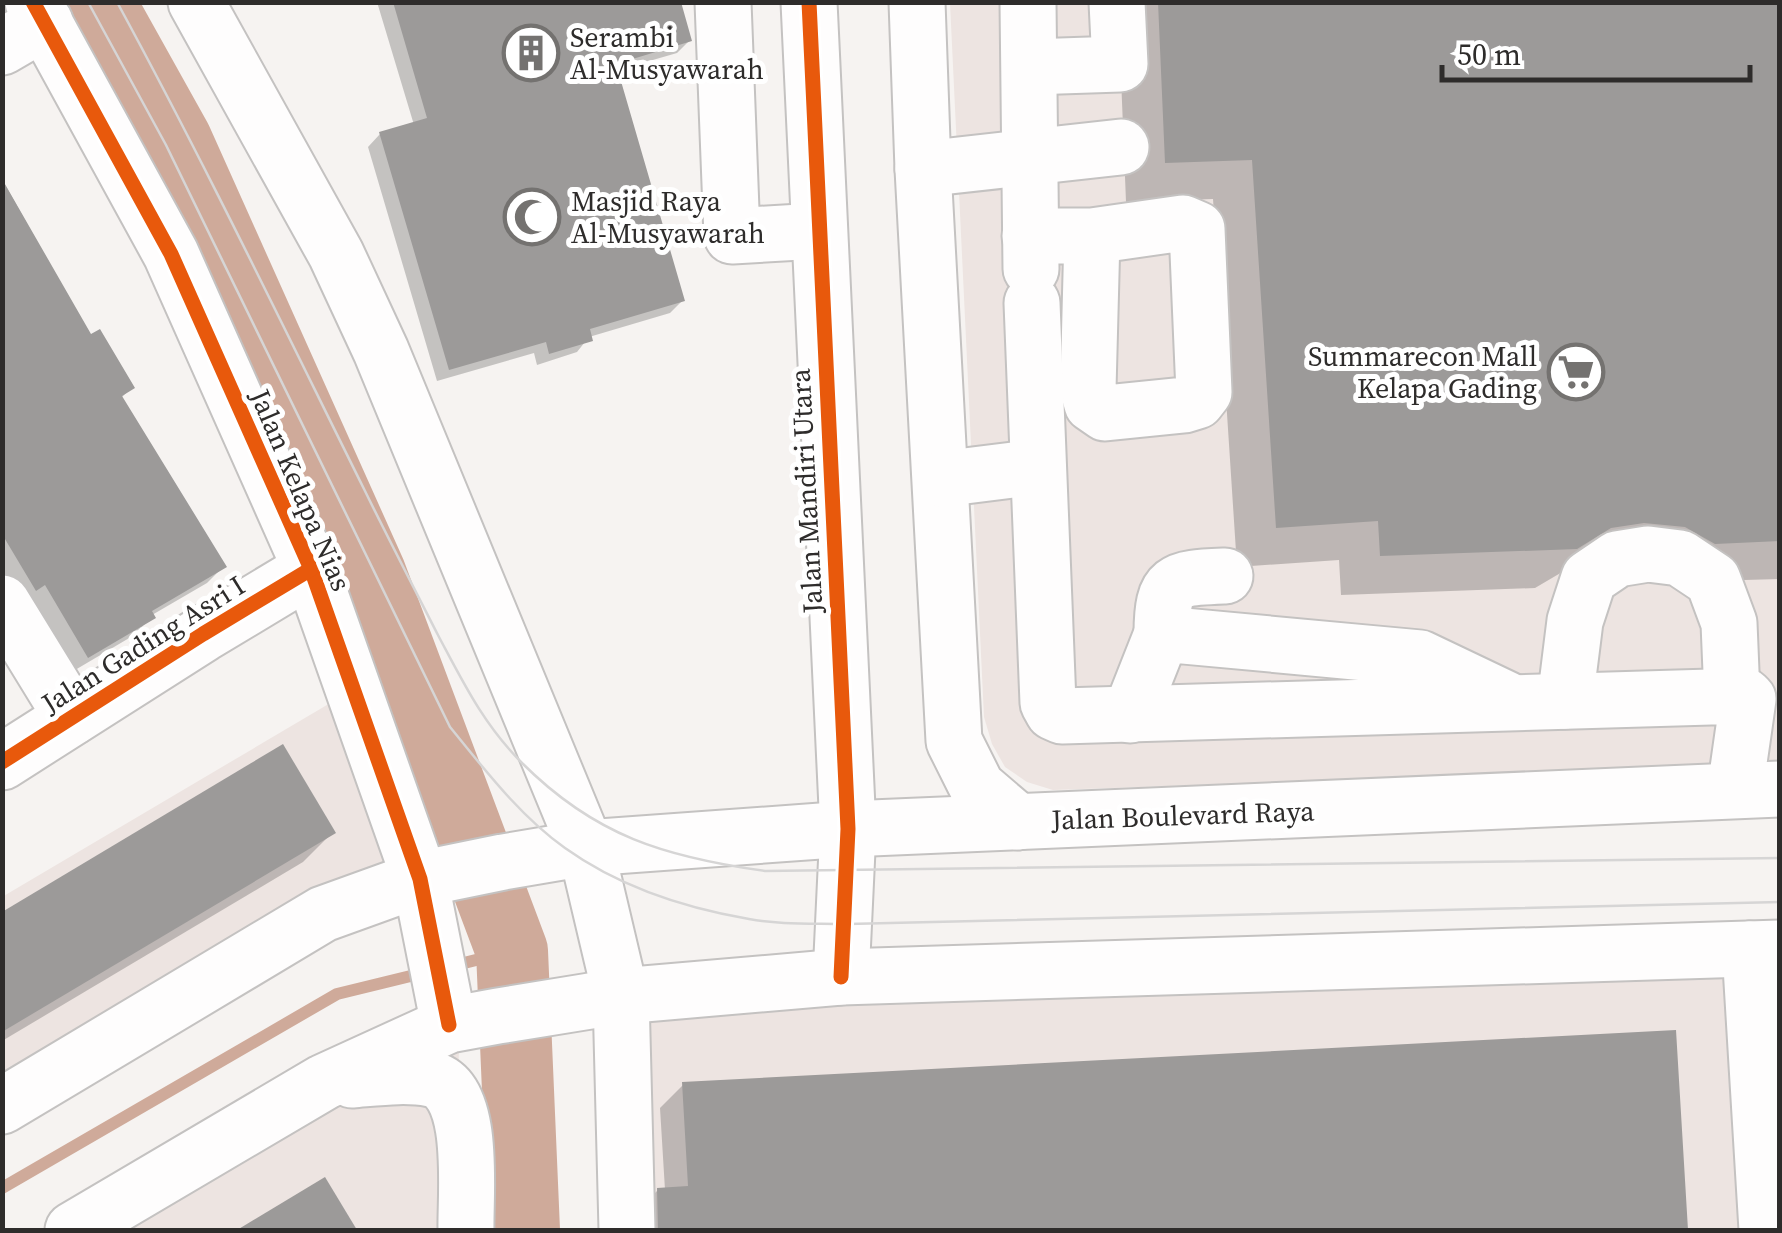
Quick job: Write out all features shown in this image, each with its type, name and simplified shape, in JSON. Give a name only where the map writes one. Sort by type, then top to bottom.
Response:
[{"type":"street","points":[[196,2],[284,156],[381,351],[586,848],[627,1230]]},
{"type":"street","points":[[724,2],[732,236],[818,231]]},
{"type":"street","name":"Jalan Mandiri Utara","points":[[809,2],[848,828],[841,977]]},
{"type":"street","points":[[918,2],[923,168],[954,741],[977,786],[1018,822]]},
{"type":"street","points":[[1028,2],[1031,273],[1048,703],[1053,712],[1062,716],[1745,696],[1758,790]]},
{"type":"street","points":[[1030,67],[1120,64],[1118,2]]},
{"type":"street","name":"Jalan Kelapa Nias","points":[[27,24],[171,254],[312,569],[428,895],[463,1012]]},
{"type":"street","points":[[923,168],[1120,147]]},
{"type":"street","points":[[1031,273],[1092,236]]},
{"type":"street","points":[[941,478],[1038,467]]},
{"type":"street","points":[[1539,702],[1576,621],[1590,578],[1617,559],[1648,554],[1680,558],[1713,580],[1728,623],[1732,696]]},
{"type":"street","name":"Jalan Gading Asri I","points":[[2,762],[312,569]]},
{"type":"street","points":[[1130,714],[1162,634],[1162,603],[1170,586],[1182,578],[1226,576]]},
{"type":"street","points":[[2,602],[72,718]]},
{"type":"street","points":[[1162,634],[1420,658],[1539,702]]},
{"type":"street","name":"Jalan Boulevard Raya","points":[[2,1106],[323,914],[428,895],[503,862],[586,848],[848,828],[1758,790]]},
{"type":"street","points":[[73,1230],[324,1082],[463,1012],[841,977],[1764,949],[1766,1230]]},
{"type":"street","points":[[324,1082],[417,1078],[435,1080],[449,1088],[464,1131],[466,1230]]},
{"type":"shaded area","points":[[950,3],[1779,3],[1779,765],[1053,790],[1027,782],[1005,767],[992,744],[984,717]]},
{"type":"shaded area","points":[[332,702],[392,859],[3,1092],[2,897]]},
{"type":"shaded area","points":[[1779,970],[1779,1230],[624,1230],[618,1013]]},
{"type":"shaded area","points":[[459,1047],[455,1230],[98,1230],[324,1097]]},
{"type":"building","name":"Masjid Raya Al-Musyawarah","points":[[393,2],[681,2],[692,41],[616,64],[685,301],[590,329],[593,341],[549,354],[546,342],[449,370],[379,132],[427,118]]},
{"type":"building","name":"Summarecon Mall Kelapa Gading","points":[[1158,2],[1780,2],[1780,541],[1715,544],[1685,527],[1644,523],[1611,528],[1577,549],[1380,556],[1378,521],[1276,528],[1252,160],[1165,163]]},
{"type":"building","points":[[2,179],[91,334],[100,329],[135,388],[122,396],[227,567],[152,611],[156,618],[88,658],[45,585],[36,591],[2,534]]},
{"type":"building","points":[[283,744],[336,833],[2,1032],[2,912]]},
{"type":"building","points":[[1676,1030],[1688,1230],[658,1230],[657,1188],[688,1186],[682,1082]]},
{"type":"building","points":[[325,1177],[357,1230],[237,1230]]},
{"type":"waterway","points":[[99,2],[176,140],[370,573],[512,951],[524,1230]]},
{"type":"waterway","points":[[452,966],[512,951]]},
{"type":"waterway","points":[[2,1188],[337,994],[427,972]]},
{"type":"tram line","points":[[88,2],[166,145],[450,727],[533,822],[607,874],[701,909],[761,921],[798,923],[1780,902]]},
{"type":"tram line","points":[[117,2],[476,703],[522,763],[549,788],[605,826],[663,850],[765,871],[1780,858]]},
{"type":"cycle path","points":[[33,2],[171,254],[311,569],[420,879],[449,1025]]},
{"type":"cycle path","points":[[809,2],[848,829],[841,977]]},
{"type":"cycle path","points":[[2,762],[311,569]]},
{"type":"place","name":"Serambi Al-Musyawarah","points":[[531,53]]},
{"type":"place","name":"Masjid Raya Al-Musyawarah","points":[[532,217]]},
{"type":"place","name":"Summarecon Mall Kelapa Gading","points":[[1576,372]]}]
